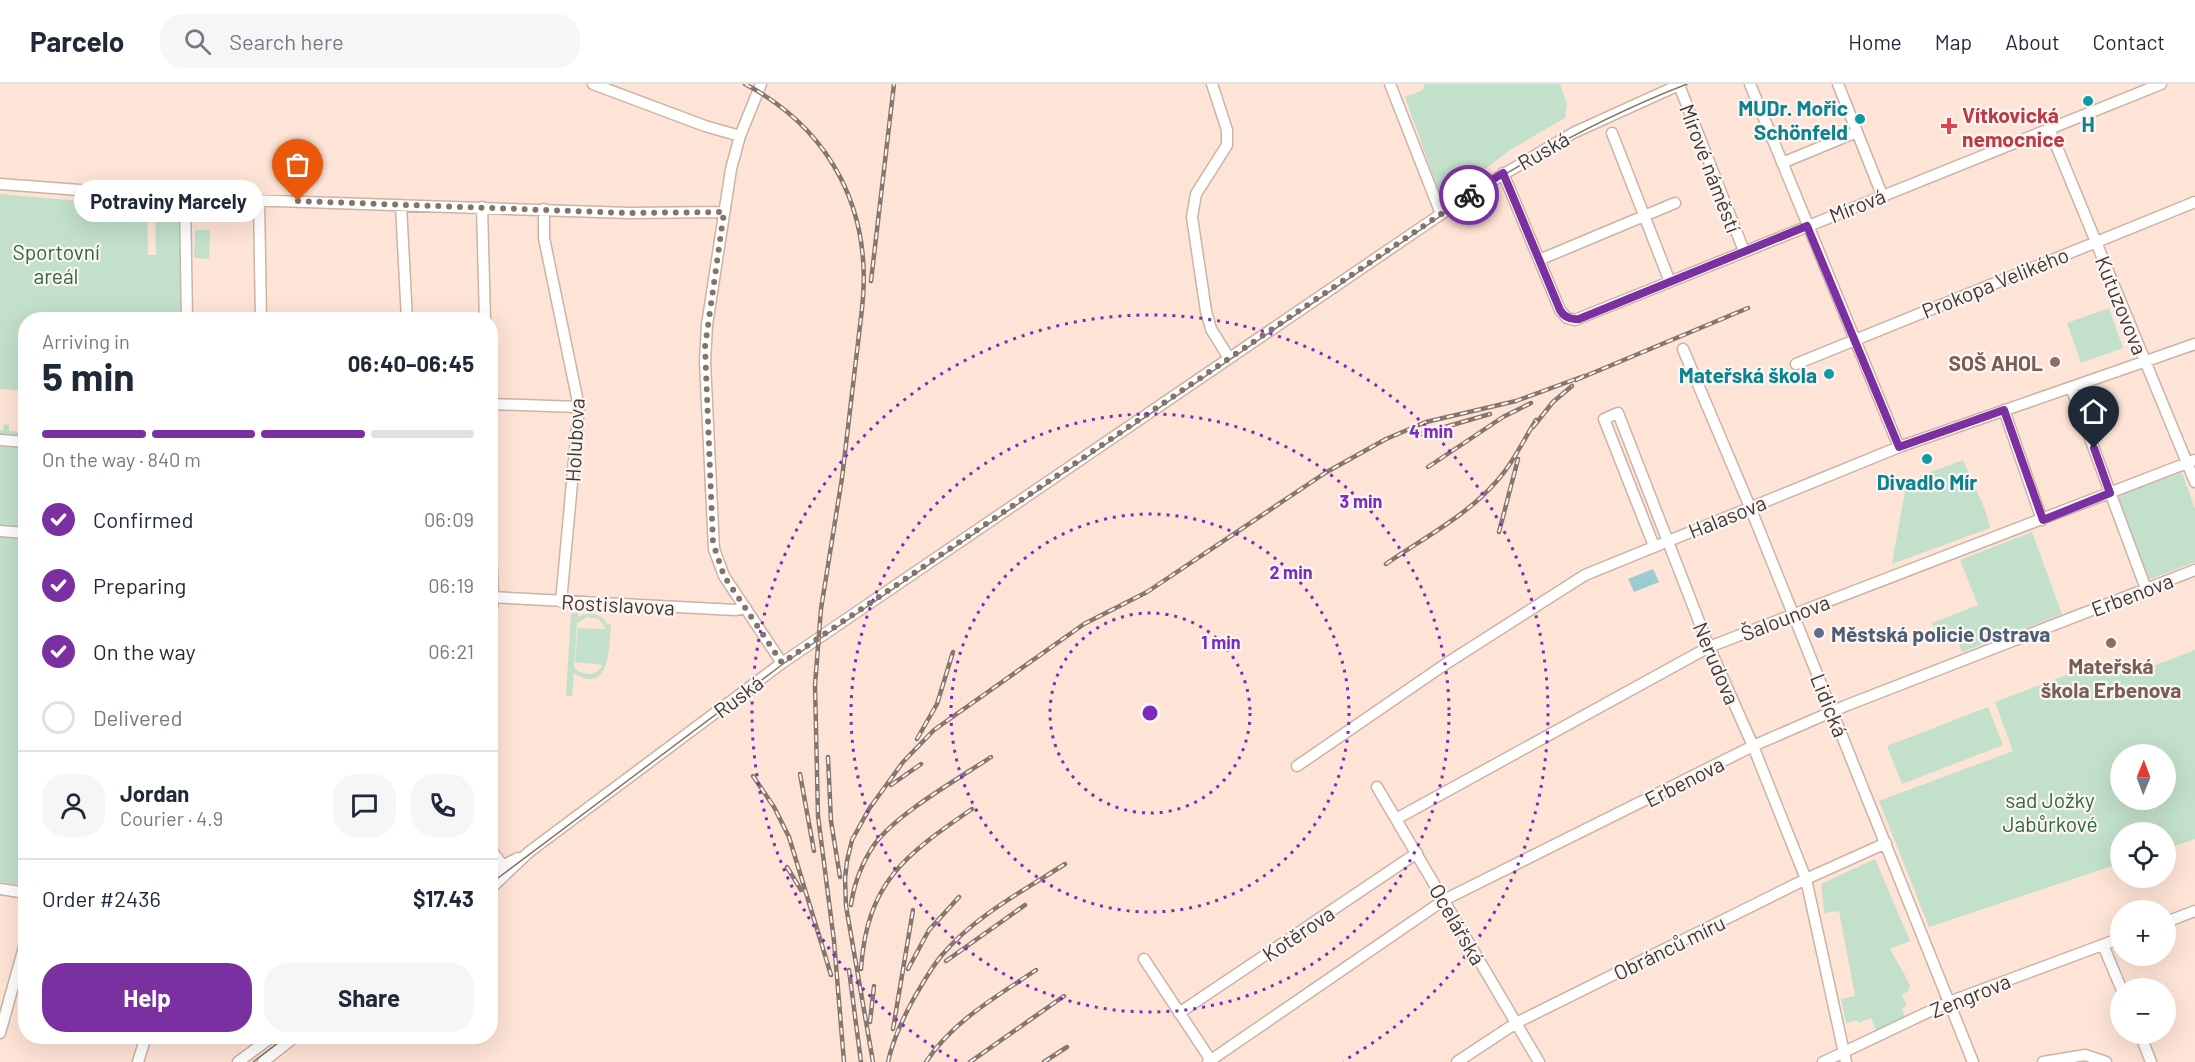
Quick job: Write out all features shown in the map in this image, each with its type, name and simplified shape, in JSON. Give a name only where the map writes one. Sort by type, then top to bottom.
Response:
[{"type":"street","points":[[592,84],[698,124],[740,136]]},
{"type":"street","points":[[761,84],[740,136],[731,169],[705,347],[712,536],[721,568],[782,663]]},
{"type":"street","points":[[1212,84],[1227,130],[1227,145],[1196,194],[1191,217],[1206,311],[1211,329],[1229,358]]},
{"type":"street","points":[[1390,84],[1441,214]]},
{"type":"street","points":[[1750,84],[1899,447]]},
{"type":"street","points":[[1838,84],[1882,195]]},
{"type":"street","name":"Mírová","points":[[1503,173],[1562,313],[1572,319],[1579,319],[2161,84]]},
{"type":"street","name":"Ruská","points":[[498,881],[529,852],[782,663],[1441,214],[1503,173],[1582,129],[1680,85]]},
{"type":"street","name":"Mírové náměstí","points":[[1680,85],[1744,251]]},
{"type":"street","name":"Kutuzovova","points":[[2049,128],[2144,361],[2191,462],[2195,482]]},
{"type":"street","points":[[1782,163],[1857,132]]},
{"type":"street","points":[[1612,133],[1670,282]]},
{"type":"street","points":[[0,184],[185,198],[628,213],[724,212]]},
{"type":"street","points":[[185,198],[187,312]]},
{"type":"street","points":[[260,200],[261,312]]},
{"type":"street","name":"Prokopa Velikého","points":[[1796,364],[2195,202]]},
{"type":"street","points":[[1539,260],[1675,203]]},
{"type":"street","points":[[401,205],[407,312]]},
{"type":"street","points":[[482,207],[484,312]]},
{"type":"street","name":"Holubova","points":[[544,209],[544,238],[579,407],[561,602]]},
{"type":"street","name":"Halasova","points":[[1297,765],[1576,579],[1899,447],[2195,344]]},
{"type":"street","name":"Lidická","points":[[1683,349],[1750,507],[1791,614],[1886,843],[1973,1062]]},
{"type":"street","points":[[2071,387],[2145,589]]},
{"type":"street","points":[[498,404],[579,407]]},
{"type":"street","points":[[2004,410],[2043,520]]},
{"type":"street","name":"Nerudova","points":[[1654,546],[1604,419],[1618,413],[1666,541],[1753,746],[1806,879],[1845,1057]]},
{"type":"street","points":[[0,440],[18,441]]},
{"type":"street","name":"Šalounova","points":[[1396,819],[1709,646],[2191,462]]},
{"type":"street","points":[[0,531],[18,532]]},
{"type":"street","name":"Erbenova","points":[[1210,1061],[1444,900],[1753,746],[1845,706],[2195,570]]},
{"type":"street","name":"Rostislavova","points":[[498,597],[739,610],[746,608]]},
{"type":"street","name":"Ocelářská","points":[[1377,787],[1539,1062]]},
{"type":"street","name":"Obránců míru","points":[[1457,1062],[1516,1023],[1806,879],[1886,843]]},
{"type":"street","name":"Ruská","points":[[498,868],[529,852]]},
{"type":"street","name":"Kotěrova","points":[[1179,1012],[1417,853]]},
{"type":"street","points":[[498,859],[503,866]]},
{"type":"street","points":[[0,890],[18,892]]},
{"type":"street","points":[[2176,918],[2195,911]]},
{"type":"street","name":"Zengrova","points":[[1823,1062],[1845,1057],[1949,1002],[2110,942]]},
{"type":"street","points":[[2103,945],[2117,978]]},
{"type":"street","points":[[1144,959],[1210,1061]]},
{"type":"street","points":[[0,1033],[18,969]]},
{"type":"street","points":[[138,1062],[144,1044]]},
{"type":"street","points":[[238,1062],[262,1044]]},
{"type":"street","points":[[263,1062],[286,1044]]},
{"type":"street","points":[[2143,1044],[2151,1062]]},
{"type":"street","points":[[2043,1062],[2085,1055],[2106,1062]]},
{"type":"green space","points":[[1424,84],[1560,84],[1567,104],[1565,118],[1440,195],[1405,97],[1423,90]]},
{"type":"green space","name":"Sportovní areál","points":[[0,194],[147,207],[148,255],[156,255],[155,207],[180,208],[183,312],[18,312],[18,390],[0,389]]},
{"type":"green space","points":[[195,230],[210,230],[209,259],[194,258]]},
{"type":"green space","points":[[2109,308],[2123,348],[2081,363],[2067,323]]},
{"type":"green space","points":[[4,424],[9,425],[9,431],[18,432],[18,885],[0,882],[0,430],[3,430]]},
{"type":"green space","points":[[1963,460],[1986,512],[1990,528],[1892,564],[1905,491],[1920,476]]},
{"type":"green space","points":[[2182,473],[2195,509],[2195,562],[2145,581],[2115,496]]},
{"type":"green space","points":[[2032,532],[2062,614],[1962,652],[1957,639],[1941,645],[1932,623],[1978,605],[1960,560]]},
{"type":"green space","points":[[571,613],[578,613],[578,617],[587,614],[599,616],[608,625],[611,623],[606,665],[595,678],[586,679],[574,673],[572,696],[566,696]],"holes":[[[587,617],[599,619],[606,629],[578,628],[575,662],[603,665],[593,674],[581,673],[574,667],[577,623]]]},
{"type":"green space","name":"sad Jožky Jabůrkové","points":[[2195,650],[2195,839],[2176,846],[2176,822],[2110,822],[2110,867],[1929,927],[1879,801],[2013,751],[1995,702],[2093,665],[2146,669]]},
{"type":"green space","points":[[1988,707],[2003,745],[1902,784],[1887,746]]},
{"type":"green space","points":[[1875,859],[1910,941],[1890,949],[1910,986],[1908,991],[1902,995],[1907,1006],[1902,1008],[1905,1017],[1876,1030],[1871,1018],[1858,1023],[1858,1020],[1846,1023],[1841,999],[1855,996],[1839,911],[1824,913],[1821,884]]},
{"type":"water","points":[[1653,569],[1659,582],[1634,592],[1628,579]]},
{"type":"tram line","points":[[498,878],[783,664],[1473,194],[1577,134],[1631,107],[1687,84]]},
{"type":"tram line","points":[[253,1062],[277,1044]]},
{"type":"railway","points":[[745,84],[775,103],[802,125],[823,150],[840,177],[853,207],[861,239],[864,273],[862,309],[842,478],[821,609],[815,685],[818,816],[834,941],[844,1062]]},
{"type":"railway","points":[[871,281],[894,84]]},
{"type":"railway","points":[[1576,380],[1748,308]]},
{"type":"railway","points":[[873,1062],[846,906],[847,861],[852,840],[869,809],[903,762],[934,730],[1084,624],[1147,592],[1325,473],[1386,439],[1426,422],[1516,401],[1584,376]]},
{"type":"railway","points":[[1533,427],[1553,402],[1572,386]]},
{"type":"railway","points":[[1428,467],[1503,417],[1531,403]]},
{"type":"railway","points":[[1421,434],[1490,414]]},
{"type":"railway","points":[[1386,564],[1457,517],[1483,495],[1507,469],[1536,420]]},
{"type":"railway","points":[[1499,532],[1518,459]]},
{"type":"railway","points":[[917,739],[937,704],[953,652]]},
{"type":"railway","points":[[828,757],[831,821],[840,877]]},
{"type":"railway","points":[[851,905],[862,866],[884,833],[912,809],[991,757]]},
{"type":"railway","points":[[891,785],[921,764]]},
{"type":"railway","points":[[800,774],[814,851]]},
{"type":"railway","points":[[753,776],[774,807],[789,837],[831,975]]},
{"type":"railway","points":[[861,969],[871,914],[881,892],[909,857],[927,841],[972,809]]},
{"type":"railway","points":[[888,1062],[906,1013],[942,955],[984,916],[1065,864]]},
{"type":"railway","points":[[787,867],[801,890]]},
{"type":"railway","points":[[908,969],[929,930],[959,897]]},
{"type":"railway","points":[[946,961],[1025,905]]},
{"type":"railway","points":[[893,1029],[913,910]]},
{"type":"railway","points":[[849,970],[861,1062]]},
{"type":"railway","points":[[926,1062],[937,1047],[962,1022],[1036,970]]},
{"type":"railway","points":[[870,1022],[874,986]]},
{"type":"railway","points":[[970,1062],[1064,996]]},
{"type":"railway","points":[[1044,1062],[1067,1047]]},
{"type":"way so far","points":[[298,201],[586,212],[724,212],[705,347],[712,536],[724,576],[782,663],[1469,195]]},
{"type":"place","name":"H","points":[[2088,101]]},
{"type":"place","name":"MUDr. Mořic Schönfeld","points":[[1860,119]]},
{"type":"place","name":"Vítkovická nemocnice","points":[[1949,126]]},
{"type":"place","name":"Potraviny Marcely","points":[[298,201]]},
{"type":"place","name":"SOŠ AHOL","points":[[2055,362]]},
{"type":"place","name":"Mateřská škola","points":[[1829,374]]},
{"type":"place","name":"Divadlo Mír","points":[[1927,459]]},
{"type":"place","name":"Městská policie Ostrava","points":[[1819,633]]},
{"type":"place","name":"Mateřská škola Erbenova","points":[[2111,643]]},
{"type":"route","points":[[1469,195],[1503,173],[1560,310],[1567,318],[1572,319],[1579,319],[1807,226],[1899,447],[2004,410],[2043,520],[2110,493],[2094,448]]}]
